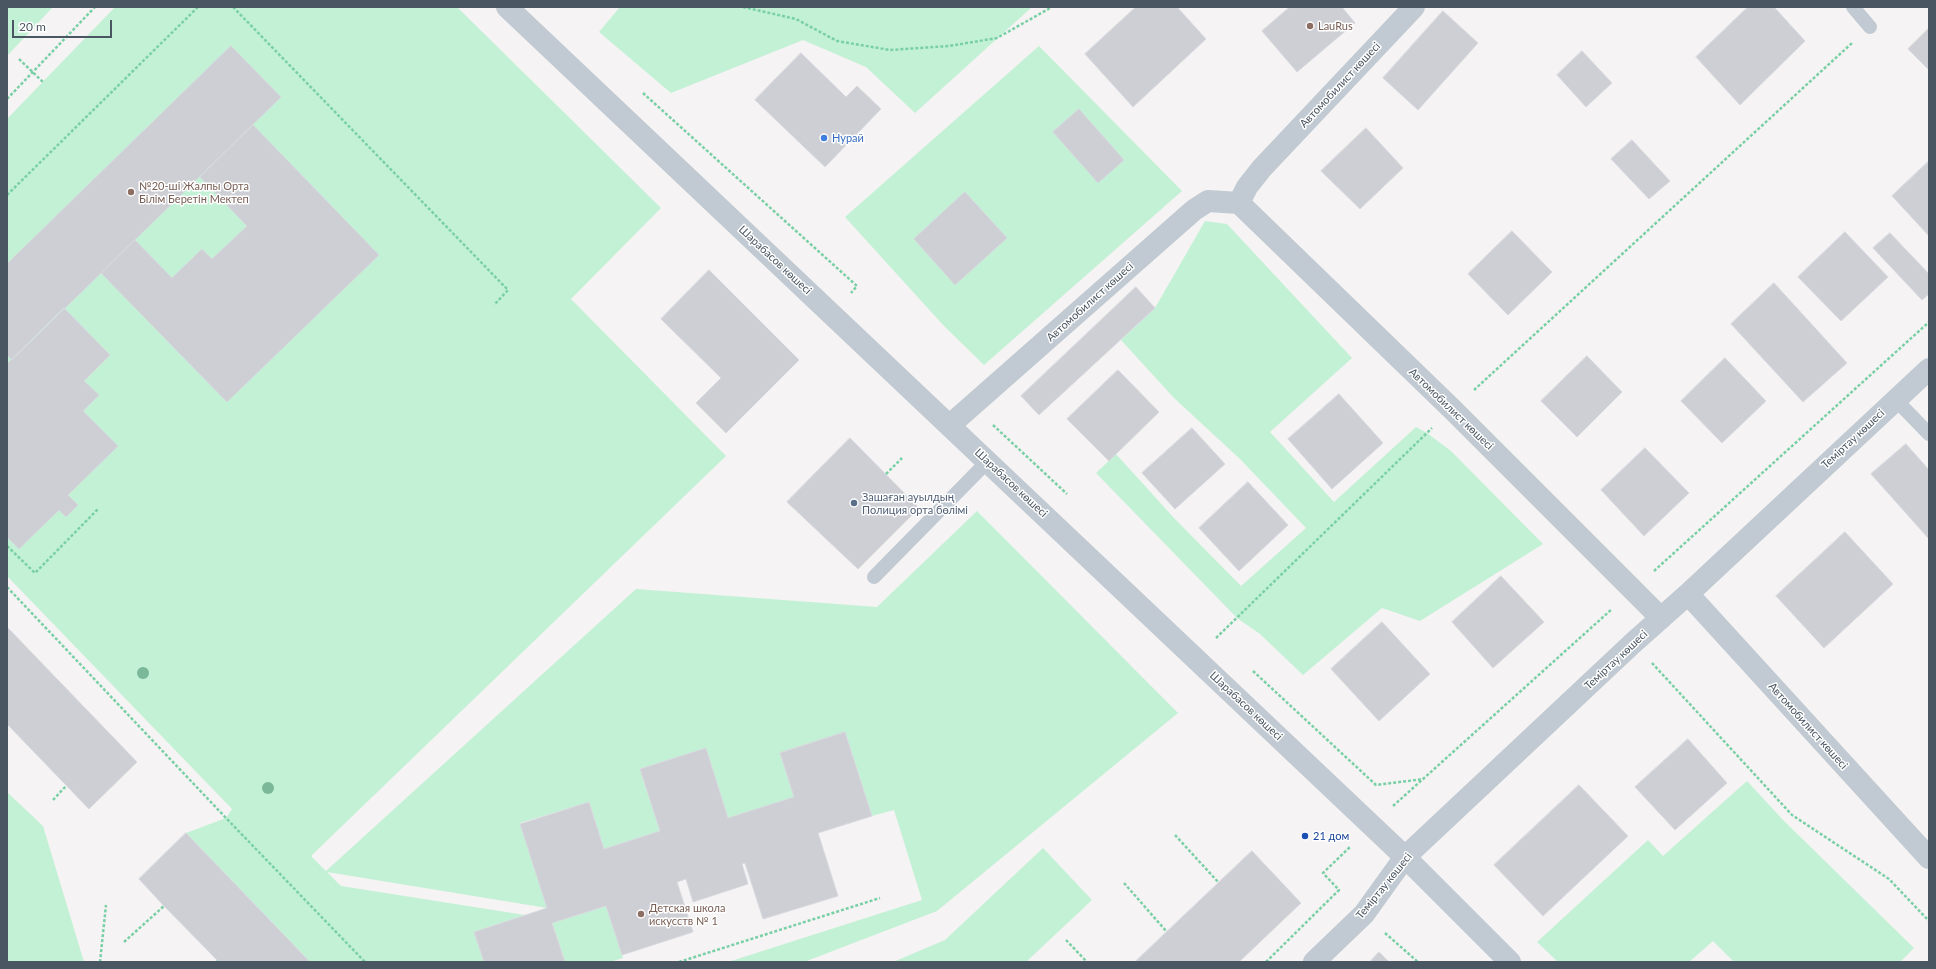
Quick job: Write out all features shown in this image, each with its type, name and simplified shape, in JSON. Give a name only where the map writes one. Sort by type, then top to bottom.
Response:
[{"type":"street","name":"Шарабасов көшесі","points":[[507,7],[1406,857],[1510,962]]},
{"type":"street","name":"Автомобилист көшесі","points":[[1239,203],[1247,187],[1262,168],[1414,7]]},
{"type":"street","name":"Автомобилист көшесі","points":[[950,425],[1194,210],[1208,201],[1239,203],[1452,409],[1661,618]]},
{"type":"street","name":"Теміртау көшесі","points":[[1314,962],[1364,914],[1406,857],[1895,399],[1929,369]]},
{"type":"street","name":"Автомобилист көшесі","points":[[1688,594],[1929,858]]},
{"type":"lane","points":[[1853,7],[1870,27]]},
{"type":"lane","points":[[1895,399],[1929,434]]},
{"type":"lane","points":[[874,577],[988,461]]},
{"type":"path","points":[[7,99],[95,7]]},
{"type":"path","points":[[7,195],[198,7]]},
{"type":"path","points":[[233,7],[508,290],[494,305]]},
{"type":"path","points":[[743,7],[796,19],[837,41],[890,50],[949,46],[997,38],[1052,7]]},
{"type":"path","points":[[1189,652],[1218,638],[1452,409],[1870,27]]},
{"type":"path","points":[[19,59],[43,82]]},
{"type":"path","points":[[642,92],[857,286],[832,313]]},
{"type":"path","points":[[1651,574],[1929,322]]},
{"type":"path","points":[[973,405],[1068,495]]},
{"type":"path","points":[[886,474],[902,458]]},
{"type":"path","points":[[7,546],[35,573],[98,509]]},
{"type":"path","points":[[7,587],[220,812],[365,962]]},
{"type":"path","points":[[1391,809],[1616,606]]},
{"type":"path","points":[[1212,632],[1218,638]]},
{"type":"path","points":[[1650,661],[1792,815],[1889,879],[1929,921]]},
{"type":"path","points":[[1252,669],[1376,785],[1424,779]]},
{"type":"path","points":[[53,800],[66,786]]},
{"type":"path","points":[[1175,835],[1219,883]]},
{"type":"path","points":[[1266,962],[1339,890],[1324,873],[1355,843]]},
{"type":"path","points":[[1124,883],[1167,932]]},
{"type":"path","points":[[679,962],[880,898]]},
{"type":"path","points":[[100,962],[106,905]]},
{"type":"path","points":[[124,942],[164,906]]},
{"type":"path","points":[[1380,929],[1418,962]]},
{"type":"path","points":[[1066,940],[1087,962]]},
{"type":"green space","points":[[7,7],[53,7],[7,56]]},
{"type":"green space","points":[[115,7],[457,7],[661,208],[571,299],[726,456],[311,856],[326,871],[636,589],[877,607],[977,511],[1178,713],[937,911],[804,962],[728,962],[922,900],[894,810],[872,816],[845,732],[780,753],[794,797],[728,818],[706,748],[640,769],[660,831],[604,849],[589,802],[520,823],[547,908],[327,872],[341,886],[525,915],[474,932],[484,962],[310,962],[186,833],[226,818],[232,809],[7,576],[7,119]]},
{"type":"green space","points":[[620,7],[1032,7],[915,113],[866,67],[803,40],[671,93],[599,32]]},
{"type":"green space","points":[[1039,46],[1182,191],[984,365],[944,326],[845,217]]},
{"type":"green space","points":[[1205,221],[1227,224],[1352,358],[1270,432],[1334,502],[1416,427],[1427,433],[1451,451],[1543,544],[1420,621],[1382,608],[1303,675],[1260,634],[1237,618],[1096,473],[1116,454],[1174,518],[1241,586],[1306,528],[1240,459],[1174,398],[1121,340],[1155,308]]},
{"type":"green space","points":[[1747,781],[1784,821],[1914,948],[1900,962],[1734,962],[1713,941],[1689,962],[1558,962],[1537,942],[1648,840],[1663,856]]},
{"type":"green space","points":[[7,792],[43,826],[84,962],[7,962]]},
{"type":"green space","points":[[1043,848],[1092,900],[1026,962],[893,962],[945,940]]},
{"type":"green space","points":[[606,906],[623,958],[610,962],[565,962],[552,923]]},
{"type":"building","points":[[1136,7],[1177,7],[1206,39],[1133,107],[1085,54]]},
{"type":"building","points":[[1290,7],[1342,7],[1355,23],[1297,72],[1262,31]]},
{"type":"building","points":[[1748,7],[1774,7],[1805,41],[1740,105],[1696,57]]},
{"type":"building","points":[[1443,11],[1478,43],[1418,110],[1383,78]]},
{"type":"building","points":[[1929,28],[1929,70],[1908,49]]},
{"type":"building","points":[[231,46],[281,97],[12,360],[7,355],[7,264]]},
{"type":"building","points":[[1582,51],[1612,83],[1586,107],[1557,75]]},
{"type":"building","name":"Нурай","points":[[801,53],[846,97],[857,86],[881,109],[825,167],[755,100]]},
{"type":"building","points":[[1079,109],[1124,160],[1098,183],[1053,132]]},
{"type":"building","points":[[253,125],[379,255],[227,402],[101,273],[135,240],[172,278],[202,249],[212,259],[247,226],[200,177]]},
{"type":"building","points":[[1366,128],[1403,168],[1360,209],[1321,171]]},
{"type":"building","points":[[1632,140],[1670,181],[1649,199],[1611,159]]},
{"type":"building","points":[[1929,161],[1929,236],[1892,196]]},
{"type":"building","points":[[965,192],[1007,238],[955,285],[914,239]]},
{"type":"building","points":[[1512,231],[1552,272],[1508,315],[1468,274]]},
{"type":"building","points":[[1845,232],[1888,277],[1841,321],[1798,277]]},
{"type":"building","points":[[1890,233],[1929,274],[1929,294],[1922,300],[1873,248]]},
{"type":"building","points":[[709,270],[799,360],[726,433],[696,403],[721,378],[661,319]]},
{"type":"building","points":[[1774,283],[1847,363],[1803,402],[1731,324]]},
{"type":"building","points":[[1136,287],[1155,308],[1039,415],[1021,396]]},
{"type":"building","points":[[64,308],[110,355],[84,381],[99,395],[83,411],[118,446],[68,495],[78,505],[66,517],[59,510],[19,549],[7,537],[7,364]]},
{"type":"building","points":[[1587,356],[1622,392],[1577,437],[1541,401]]},
{"type":"building","points":[[1725,358],[1766,401],[1722,443],[1681,401]]},
{"type":"building","points":[[1118,370],[1159,412],[1109,461],[1067,419]]},
{"type":"building","points":[[1339,394],[1383,443],[1332,489],[1288,439]]},
{"type":"building","points":[[1192,428],[1225,464],[1175,509],[1142,473]]},
{"type":"building","points":[[850,438],[919,508],[858,569],[787,502]]},
{"type":"building","points":[[1906,444],[1929,470],[1929,539],[1871,474]]},
{"type":"building","points":[[1645,448],[1689,493],[1644,536],[1601,490]]},
{"type":"building","points":[[1248,482],[1288,525],[1239,571],[1199,528]]},
{"type":"building","points":[[1845,532],[1893,584],[1824,648],[1776,596]]},
{"type":"building","points":[[1501,576],[1544,622],[1493,668],[1452,622]]},
{"type":"building","points":[[1382,622],[1430,674],[1379,721],[1331,669]]},
{"type":"building","points":[[7,627],[137,762],[89,809],[7,724]]},
{"type":"building","points":[[845,732],[872,816],[818,833],[838,896],[763,919],[745,863],[742,864],[748,884],[693,902],[686,879],[677,882],[693,932],[622,955],[606,906],[552,923],[565,962],[484,962],[474,932],[547,908],[520,824],[589,802],[604,849],[660,831],[640,769],[706,748],[728,818],[794,797],[780,753]]},
{"type":"building","points":[[1688,739],[1727,783],[1675,830],[1635,787]]},
{"type":"building","points":[[1579,785],[1628,836],[1543,916],[1494,865]]},
{"type":"building","points":[[186,833],[310,962],[219,962],[164,906],[139,879]]},
{"type":"building","points":[[1252,851],[1301,903],[1239,962],[1135,962]]},
{"type":"building","points":[[1379,952],[1389,962],[1370,962]]},
{"type":"place","name":"LauRus","points":[[1310,26]]},
{"type":"place","name":"Нурай","points":[[824,138]]},
{"type":"place","name":"№20-ші Жалпы Орта Білім Беретін Мектеп","points":[[131,192]]},
{"type":"place","name":"Зашаған ауылдың Полиция орта бөлімі","points":[[854,503]]},
{"type":"place","name":"21 дом","points":[[1305,836]]},
{"type":"place","name":"Детская школа искусств № 1","points":[[641,914]]}]
